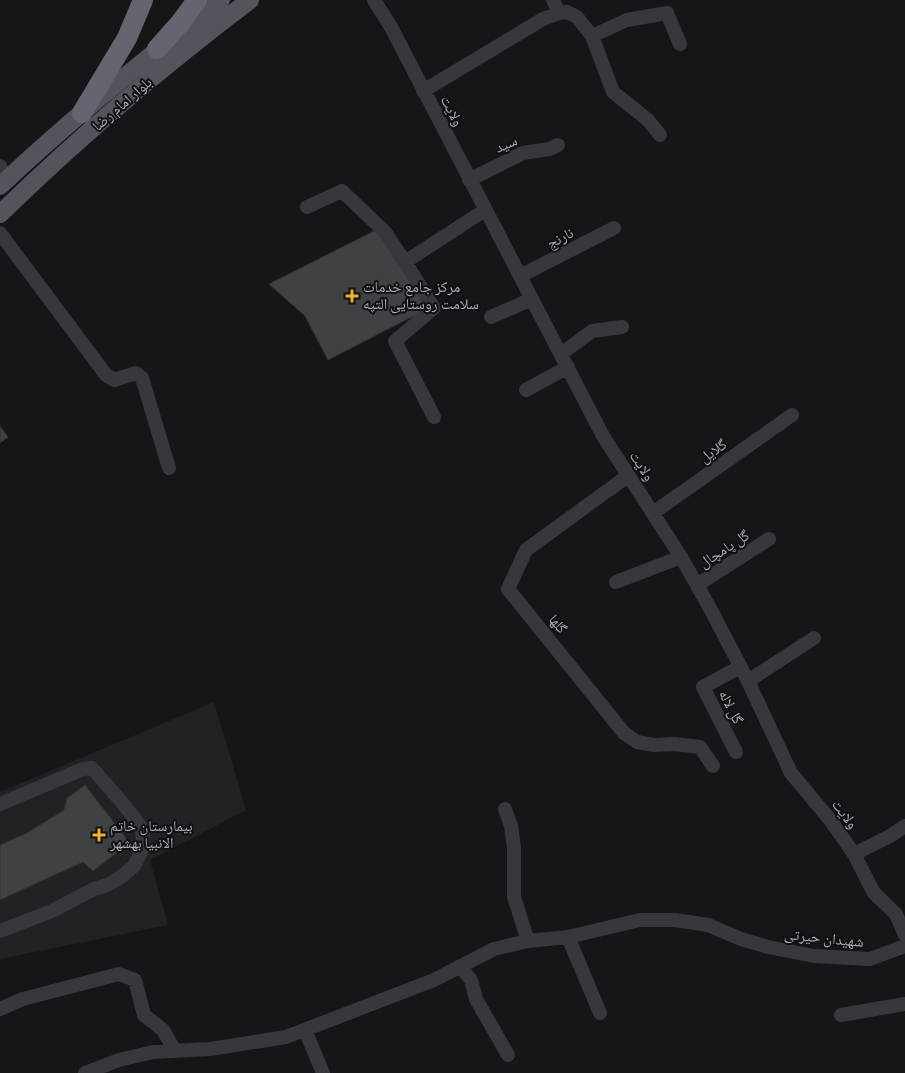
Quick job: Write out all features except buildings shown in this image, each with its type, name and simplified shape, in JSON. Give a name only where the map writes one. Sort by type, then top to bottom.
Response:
[{"type":"highway","points":[[82,112],[127,38],[143,0]]},
{"type":"highway","points":[[157,50],[197,0]]},
{"type":"main road","name":"بلوار امام رضا","points":[[2,178],[220,0]]},
{"type":"main road","name":"بلوار امام رضا","points":[[0,214],[95,127],[168,64],[250,0]]},
{"type":"street","name":"ولایت","points":[[374,0],[391,27],[603,436],[697,585],[748,682],[791,773],[854,854],[874,893],[896,914],[905,932]]},
{"type":"street","points":[[423,91],[543,18],[556,6],[577,17],[592,36],[613,92],[648,120],[660,135]]},
{"type":"street","points":[[592,36],[627,20],[667,13],[680,44]]},
{"type":"street","name":"سید","points":[[469,180],[523,153],[549,149],[558,145]]},
{"type":"street","points":[[307,207],[342,190],[385,232],[434,308],[395,341],[434,417]]},
{"type":"street","points":[[405,262],[485,210]]},
{"type":"street","name":"نارنج","points":[[520,276],[614,228]]},
{"type":"street","points":[[0,233],[106,375],[114,380],[136,373],[142,378],[169,468]]},
{"type":"street","points":[[491,317],[532,299]]},
{"type":"street","points":[[561,354],[592,331],[622,327]]},
{"type":"street","points":[[526,390],[568,367]]},
{"type":"street","name":"گلایل","points":[[653,513],[792,415]]},
{"type":"street","name":"گلها","points":[[629,475],[526,550],[508,589],[624,733],[637,742],[654,745],[676,744],[700,748],[713,766]]},
{"type":"street","name":"گل پامچال","points":[[697,585],[769,539]]},
{"type":"street","points":[[616,582],[681,557]]},
{"type":"street","points":[[748,682],[814,638]]},
{"type":"street","name":"گل لاله","points":[[736,752],[703,688],[740,667]]},
{"type":"street","points":[[0,804],[83,769],[92,768],[136,820],[141,827],[143,836],[142,852],[134,866],[122,877],[108,885],[94,889],[52,912],[0,931]]},
{"type":"street","points":[[505,809],[511,826],[514,848],[514,897],[528,941]]},
{"type":"street","points":[[854,854],[890,836],[905,826]]},
{"type":"street","name":"شهیدان حیرتی","points":[[85,1073],[120,1060],[153,1052],[210,1049],[286,1038],[434,980],[494,949],[528,941],[568,937],[640,920],[675,920],[708,925],[741,939],[768,947],[814,956],[870,959],[905,946]]},
{"type":"street","points":[[568,937],[600,1013]]},
{"type":"street","points":[[460,966],[471,980],[476,999],[508,1055]]},
{"type":"street","points":[[0,1010],[23,999],[120,974],[135,980],[144,1015],[163,1030],[175,1051]]},
{"type":"street","points":[[841,1015],[905,1004]]},
{"type":"street","points":[[305,1030],[323,1073]]},
{"type":"shaded area","name":"بیمارستان خاتم الانبیا بهشهر","points":[[214,702],[246,810],[150,860],[168,925],[0,959],[0,792]]},
{"type":"place","name":"مرکز جامع خدمات سلامت روستایی التپه","points":[[352,296]]},
{"type":"place","name":"بیمارستان خاتم الانبیا بهشهر","points":[[99,835]]}]
